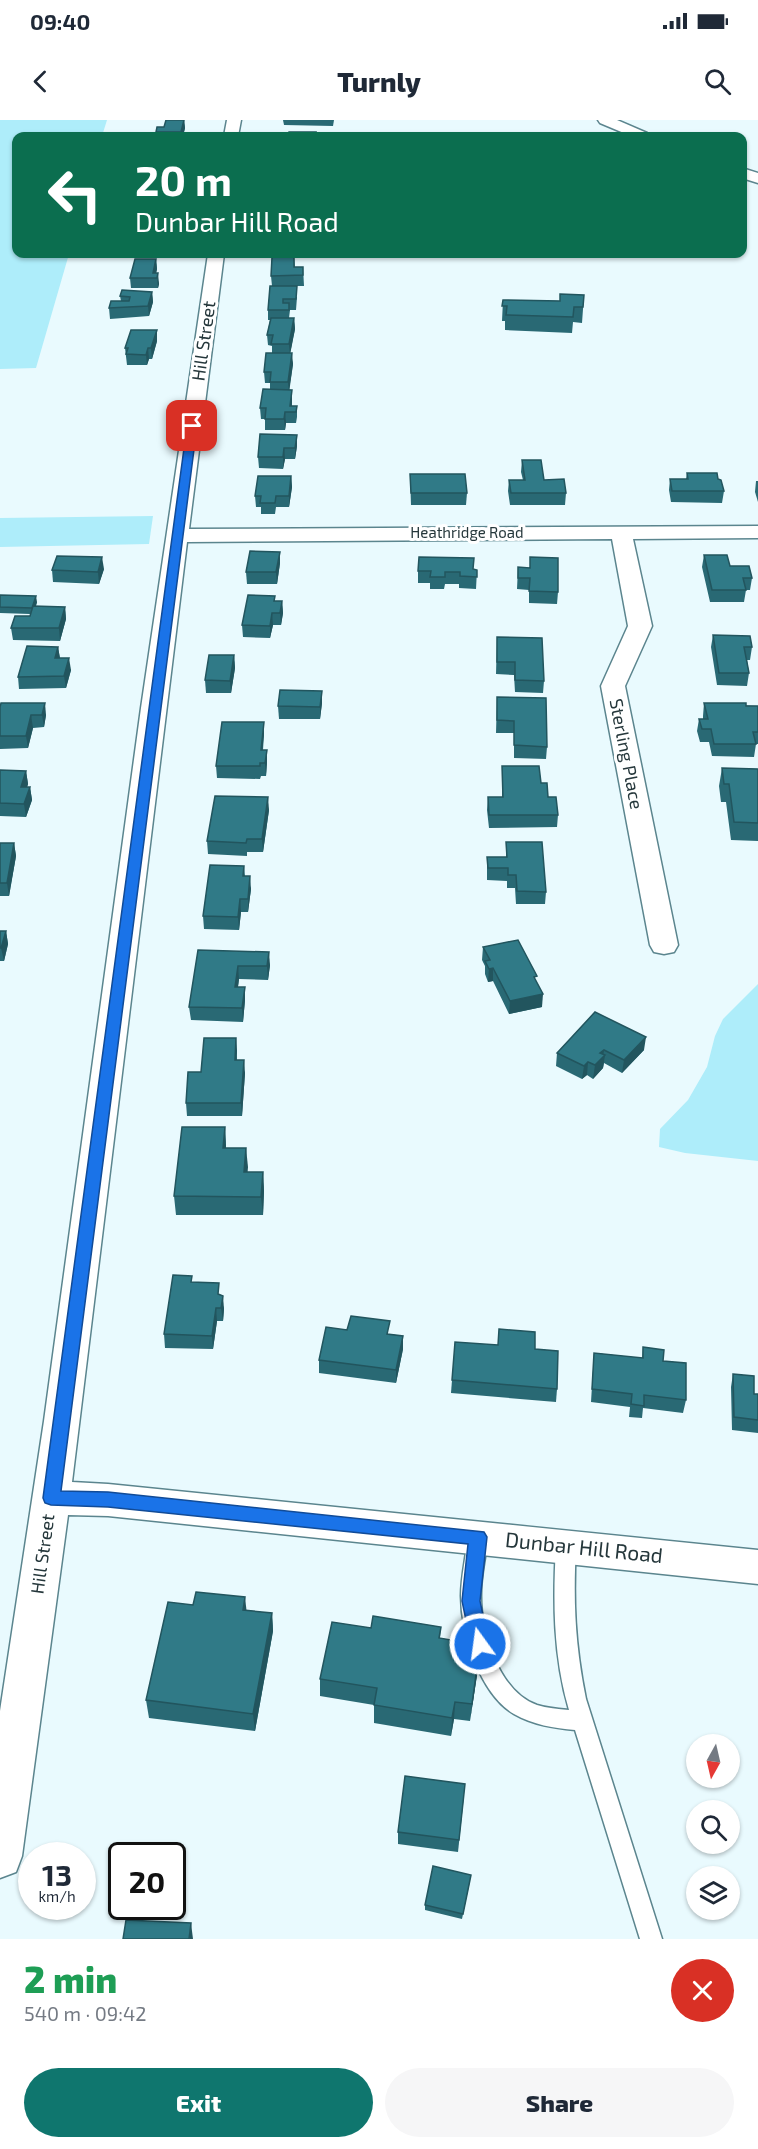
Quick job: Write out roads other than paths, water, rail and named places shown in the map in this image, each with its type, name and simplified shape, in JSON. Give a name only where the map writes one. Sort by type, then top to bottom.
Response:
[{"type":"street","points":[[605,120],[633,132]]},
{"type":"street","name":"Hill Street","points":[[0,1856],[51,1498],[215,258]]},
{"type":"street","name":"Sterling Place","points":[[621,532],[640,626],[613,686],[664,945]]},
{"type":"street","name":"Heathridge Road","points":[[177,536],[758,532]]},
{"type":"street","name":"Dunbar Hill Road","points":[[51,1498],[108,1500],[758,1567]]},
{"type":"lane","points":[[478,1537],[471,1601],[475,1628],[484,1659],[498,1686],[514,1702],[530,1712],[582,1721]]},
{"type":"lane","points":[[566,1546],[564,1612],[568,1659],[582,1721],[651,1939]]}]
